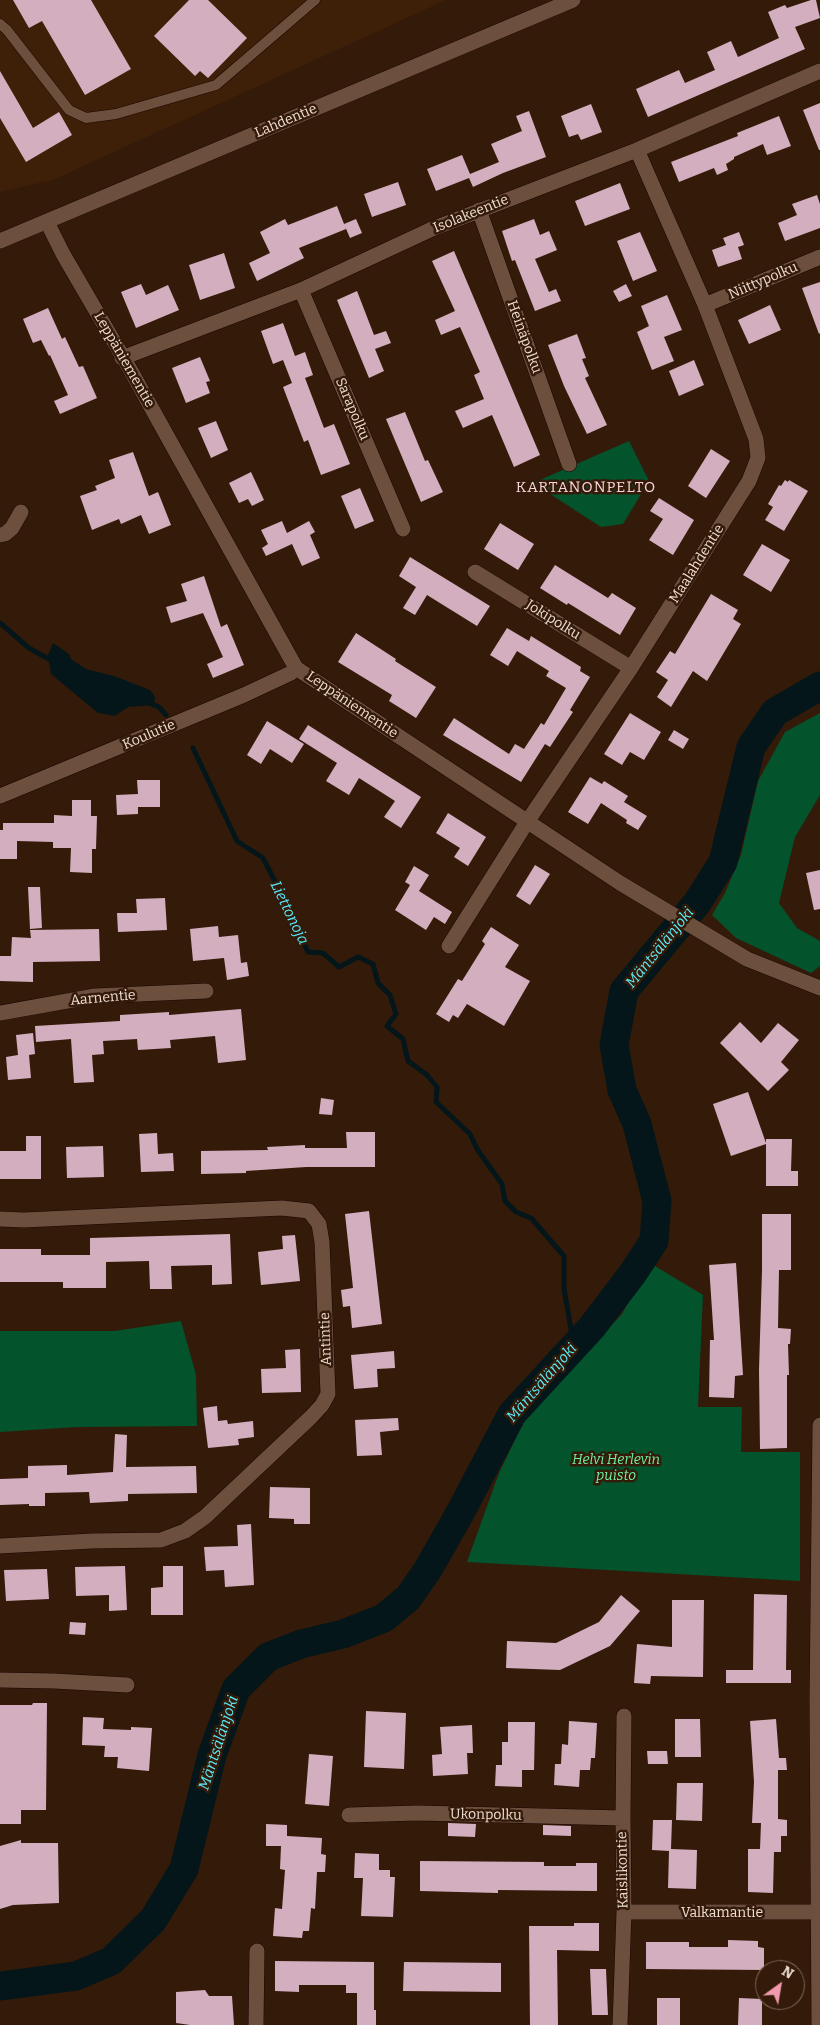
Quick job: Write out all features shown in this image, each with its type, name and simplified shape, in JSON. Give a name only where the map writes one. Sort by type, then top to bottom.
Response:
[{"type":"street","name":"Lahdentie","points":[[0,241],[573,0]]},
{"type":"street","name":"Isolakeentie","points":[[122,358],[301,290],[479,210],[637,150],[820,71]]},
{"type":"street","name":"Maalahdentie","points":[[449,946],[527,822],[631,668],[749,481],[758,458],[756,439],[705,305],[637,150]]},
{"type":"street","name":"Heinäpolku","points":[[479,210],[569,464]]},
{"type":"street","name":"Leppäniementie","points":[[48,222],[63,254],[131,371],[296,668],[620,883],[747,959],[820,988]]},
{"type":"street","name":"Niittypolku","points":[[705,305],[820,256]]},
{"type":"street","name":"Sarapolku","points":[[301,290],[404,529]]},
{"type":"street","points":[[0,535],[12,528],[21,512]]},
{"type":"street","name":"Jokipolku","points":[[475,572],[631,668]]},
{"type":"street","name":"Koulutie","points":[[0,796],[244,694],[291,673],[296,668]]},
{"type":"street","name":"Aarnentie","points":[[0,1013],[95,996],[206,991]]},
{"type":"street","name":"Antintie","points":[[0,1219],[24,1220],[282,1208],[308,1211],[319,1224],[322,1242],[328,1394],[311,1418],[205,1517],[185,1531],[161,1540],[0,1546]]},
{"type":"street","points":[[819,2025],[820,1912],[817,1700],[820,1424]]},
{"type":"street","points":[[0,1680],[127,1685]]},
{"type":"street","name":"Kaislikontie","points":[[620,2025],[624,1912],[624,1716]]},
{"type":"street","name":"Ukonpolku","points":[[349,1814],[418,1813],[623,1818]]},
{"type":"street","name":"Valkamantie","points":[[624,1912],[820,1912]]},
{"type":"street","points":[[256,2025],[257,1951]]},
{"type":"lane","points":[[0,24],[7,30],[68,110],[86,118],[116,114],[216,85],[315,0]]},
{"type":"shaded area","points":[[0,0],[446,0],[53,180],[0,192]]},
{"type":"shaded area","points":[[53,643],[86,669],[114,676],[150,690],[155,697],[154,705],[128,707],[115,716],[98,713],[51,674],[48,655]]},
{"type":"green space","points":[[629,441],[649,481],[623,524],[601,527],[533,483]]},
{"type":"green space","points":[[820,713],[820,795],[795,837],[779,903],[797,928],[820,941],[820,966],[811,973],[736,938],[712,915],[725,893],[741,855],[758,781],[785,732]]},
{"type":"green space","name":"Helvi Herlevin puisto","points":[[650,1263],[703,1295],[698,1407],[742,1407],[741,1452],[800,1452],[800,1581],[467,1562],[499,1473],[528,1413],[622,1314]]},
{"type":"green space","points":[[181,1321],[196,1375],[197,1426],[77,1427],[0,1432],[0,1331],[115,1331]]},
{"type":"building","points":[[13,0],[91,0],[131,69],[85,95],[42,21],[29,28]]},
{"type":"building","points":[[189,0],[208,0],[247,38],[208,78],[200,71],[195,76],[154,36]]},
{"type":"building","points":[[816,0],[820,18],[795,27],[805,49],[648,117],[636,89],[679,70],[685,83],[715,70],[707,52],[731,41],[738,57],[779,38],[768,12],[785,5],[787,8]]},
{"type":"building","points":[[0,71],[33,128],[59,112],[72,135],[26,162],[0,118]]},
{"type":"building","points":[[820,103],[820,150],[819,150],[803,110]]},
{"type":"building","points":[[591,104],[602,132],[581,140],[578,134],[569,137],[561,116]]},
{"type":"building","points":[[529,111],[546,157],[503,173],[473,187],[469,178],[436,191],[427,169],[462,155],[470,174],[499,162],[491,144],[522,131],[516,116]]},
{"type":"building","points":[[779,116],[791,146],[767,155],[763,144],[734,157],[734,159],[726,164],[728,170],[717,175],[714,168],[679,182],[671,162],[738,136],[737,133]]},
{"type":"building","points":[[398,182],[406,205],[372,217],[364,194]]},
{"type":"building","points":[[620,183],[630,209],[585,226],[575,201]]},
{"type":"building","points":[[817,195],[820,204],[820,228],[785,241],[778,223],[797,215],[792,204]]},
{"type":"building","points":[[337,206],[346,229],[299,248],[304,258],[257,281],[249,263],[270,253],[260,232],[285,219],[288,225]]},
{"type":"building","points":[[356,219],[362,233],[350,238],[344,224]]},
{"type":"building","points":[[534,219],[540,235],[549,231],[557,250],[535,259],[549,292],[556,289],[561,301],[535,311],[515,260],[512,261],[502,231]]},
{"type":"building","points":[[640,232],[657,271],[633,281],[617,241]]},
{"type":"building","points":[[739,232],[744,245],[738,247],[742,259],[718,267],[712,250],[726,245],[723,238]]},
{"type":"building","points":[[454,251],[540,455],[514,467],[492,415],[463,428],[455,411],[484,399],[474,375],[480,372],[460,327],[441,335],[435,320],[455,311],[432,261]]},
{"type":"building","points":[[224,253],[235,288],[200,300],[189,265]]},
{"type":"building","points":[[820,282],[820,333],[819,334],[802,288]]},
{"type":"building","points":[[141,284],[146,295],[168,285],[179,310],[136,328],[121,292]]},
{"type":"building","points":[[626,284],[632,296],[619,302],[613,291]]},
{"type":"building","points":[[357,291],[374,335],[386,331],[391,343],[375,349],[384,371],[369,378],[337,300]]},
{"type":"building","points":[[667,295],[682,330],[664,337],[674,361],[652,370],[637,332],[649,326],[641,306]]},
{"type":"building","points":[[770,305],[781,330],[749,344],[738,320]]},
{"type":"building","points":[[48,308],[62,339],[65,337],[79,367],[83,366],[97,398],[60,414],[54,401],[68,395],[50,355],[41,340],[33,343],[23,319]]},
{"type":"building","points":[[283,323],[295,356],[305,352],[313,375],[305,378],[324,428],[334,424],[350,464],[321,475],[308,440],[304,442],[283,387],[292,383],[283,360],[273,364],[261,331]]},
{"type":"building","points":[[577,334],[586,358],[582,359],[589,376],[585,378],[607,425],[587,434],[564,386],[548,345]]},
{"type":"building","points":[[200,357],[210,381],[206,382],[210,393],[186,403],[172,368]]},
{"type":"building","points":[[694,360],[704,385],[679,396],[669,371]]},
{"type":"building","points":[[405,412],[425,461],[428,460],[443,492],[421,502],[386,419]]},
{"type":"building","points":[[216,421],[228,450],[211,458],[198,428]]},
{"type":"building","points":[[711,449],[730,461],[706,498],[688,486]]},
{"type":"building","points":[[133,452],[149,496],[158,492],[171,525],[149,534],[141,515],[121,524],[119,519],[92,530],[80,496],[97,490],[95,486],[115,478],[109,460]]},
{"type":"building","points":[[251,472],[264,500],[252,506],[248,499],[239,503],[229,483]]},
{"type":"building","points":[[785,480],[788,482],[789,480],[808,491],[784,531],[765,520],[773,507],[768,504],[779,485],[781,486]]},
{"type":"building","points":[[360,488],[374,521],[355,529],[341,496]]},
{"type":"building","points":[[659,498],[694,520],[673,555],[649,540],[663,519],[650,511]]},
{"type":"building","points":[[282,521],[287,533],[309,521],[315,532],[310,535],[320,558],[302,566],[292,544],[266,556],[262,548],[268,544],[261,530]]},
{"type":"building","points":[[500,523],[534,544],[518,570],[484,549]]},
{"type":"building","points":[[762,544],[790,560],[771,592],[743,575]]},
{"type":"building","points":[[410,557],[490,606],[477,626],[427,595],[415,615],[403,608],[416,587],[399,576]]},
{"type":"building","points":[[555,565],[608,598],[612,593],[636,608],[620,635],[540,588]]},
{"type":"building","points":[[204,576],[221,627],[227,624],[244,665],[213,678],[207,664],[223,657],[203,613],[171,623],[166,607],[187,601],[181,584]]},
{"type":"building","points":[[711,594],[738,610],[733,619],[741,624],[707,681],[693,671],[671,707],[657,697],[668,680],[656,672],[670,651],[675,654]]},
{"type":"building","points":[[507,628],[529,641],[531,636],[581,667],[580,671],[590,677],[570,710],[573,712],[550,747],[545,744],[521,782],[443,735],[454,718],[509,754],[515,744],[524,749],[541,723],[544,725],[566,688],[546,676],[549,671],[517,651],[508,666],[490,655]]},
{"type":"building","points":[[356,633],[436,687],[416,718],[389,701],[392,695],[338,662]]},
{"type":"building","points":[[630,713],[661,732],[644,760],[630,752],[622,765],[604,754]]},
{"type":"building","points":[[267,721],[304,744],[292,763],[270,749],[261,764],[247,755]]},
{"type":"building","points":[[308,725],[421,797],[401,828],[384,817],[395,801],[359,778],[349,795],[326,781],[337,763],[299,739]]},
{"type":"building","points":[[674,730],[689,739],[683,749],[668,740]]},
{"type":"building","points":[[590,777],[602,784],[604,781],[628,796],[624,802],[647,816],[638,830],[626,823],[627,820],[601,803],[588,824],[568,812]]},
{"type":"building","points":[[137,780],[160,780],[160,807],[138,807],[138,814],[117,815],[116,795],[138,794]]},
{"type":"building","points":[[72,800],[91,800],[91,816],[97,816],[96,849],[92,849],[92,873],[70,872],[71,848],[53,848],[53,842],[17,841],[17,859],[0,859],[0,830],[3,830],[3,823],[54,823],[54,815],[72,816]]},
{"type":"building","points":[[448,813],[486,837],[468,866],[454,857],[460,848],[436,833]]},
{"type":"building","points":[[535,865],[550,874],[530,905],[516,896]]},
{"type":"building","points":[[414,866],[429,875],[419,891],[452,912],[445,924],[434,917],[426,930],[395,910],[410,885],[405,882]]},
{"type":"building","points":[[820,870],[820,909],[814,910],[806,873]]},
{"type":"building","points":[[28,887],[40,887],[42,928],[30,929]]},
{"type":"building","points":[[165,898],[167,930],[118,932],[117,913],[137,913],[136,899]]},
{"type":"building","points":[[218,926],[219,937],[238,935],[241,963],[247,962],[249,976],[227,980],[224,958],[193,961],[190,929]]},
{"type":"building","points":[[491,927],[519,945],[505,967],[530,981],[504,1026],[467,1004],[458,1018],[453,1015],[449,1022],[436,1014],[458,979],[462,981],[485,944],[482,941]]},
{"type":"building","points":[[99,929],[100,961],[33,962],[33,982],[0,981],[0,956],[11,956],[12,937],[31,938],[30,930]]},
{"type":"building","points":[[241,1009],[246,1060],[218,1063],[215,1036],[170,1040],[171,1048],[138,1050],[137,1039],[103,1041],[104,1054],[92,1055],[94,1082],[74,1083],[71,1039],[36,1042],[35,1026],[120,1021],[120,1015],[169,1012],[169,1015]]},
{"type":"building","points":[[740,1022],[761,1043],[778,1023],[799,1040],[781,1062],[789,1070],[768,1091],[720,1043]]},
{"type":"building","points":[[33,1033],[35,1054],[29,1055],[31,1078],[8,1080],[6,1057],[18,1055],[16,1035]]},
{"type":"building","points":[[748,1092],[766,1143],[766,1139],[792,1139],[791,1171],[798,1171],[798,1186],[766,1186],[766,1144],[731,1156],[713,1104]]},
{"type":"building","points":[[321,1098],[334,1100],[332,1115],[319,1114]]},
{"type":"building","points":[[346,1132],[375,1132],[375,1167],[306,1167],[246,1171],[246,1173],[201,1174],[201,1151],[268,1150],[267,1147],[305,1145],[305,1148],[347,1148]]},
{"type":"building","points":[[157,1133],[158,1154],[173,1153],[174,1171],[141,1172],[139,1134]]},
{"type":"building","points":[[26,1136],[41,1136],[41,1179],[0,1179],[0,1151],[26,1151]]},
{"type":"building","points":[[103,1146],[104,1177],[67,1178],[66,1147]]},
{"type":"building","points":[[369,1211],[382,1324],[352,1328],[350,1306],[343,1307],[341,1290],[353,1288],[345,1214]]},
{"type":"building","points":[[762,1214],[791,1214],[791,1270],[779,1270],[778,1328],[791,1329],[790,1344],[788,1344],[787,1448],[760,1449],[759,1370]]},
{"type":"building","points":[[230,1234],[232,1284],[212,1285],[212,1265],[171,1266],[172,1289],[150,1289],[149,1261],[106,1262],[106,1288],[63,1288],[63,1282],[0,1282],[0,1249],[41,1249],[41,1255],[90,1255],[90,1238]]},
{"type":"building","points":[[295,1235],[300,1281],[261,1285],[258,1252],[283,1249],[282,1236]]},
{"type":"building","points":[[736,1263],[743,1375],[735,1376],[734,1398],[709,1397],[710,1340],[714,1340],[709,1265]]},
{"type":"building","points":[[300,1349],[301,1392],[262,1393],[261,1369],[286,1368],[285,1350]]},
{"type":"building","points":[[394,1351],[395,1368],[377,1369],[378,1387],[354,1389],[351,1355]]},
{"type":"building","points":[[217,1406],[218,1421],[227,1420],[228,1424],[253,1421],[254,1437],[238,1439],[239,1445],[208,1448],[203,1408]]},
{"type":"building","points":[[398,1418],[399,1430],[380,1432],[382,1455],[357,1456],[355,1420]]},
{"type":"building","points":[[115,1434],[127,1435],[126,1467],[196,1466],[197,1493],[128,1494],[128,1501],[90,1503],[89,1492],[45,1493],[45,1506],[29,1506],[29,1504],[0,1505],[0,1479],[28,1478],[28,1466],[67,1465],[67,1475],[113,1472]]},
{"type":"building","points":[[270,1487],[310,1488],[310,1524],[294,1524],[294,1519],[269,1518]]},
{"type":"building","points":[[251,1524],[254,1585],[225,1587],[224,1570],[206,1571],[204,1547],[238,1546],[237,1525]]},
{"type":"building","points":[[125,1566],[127,1610],[109,1611],[109,1595],[76,1596],[75,1567]]},
{"type":"building","points":[[163,1566],[183,1566],[183,1615],[151,1615],[151,1588],[163,1587]]},
{"type":"building","points":[[47,1569],[49,1599],[6,1601],[4,1570]]},
{"type":"building","points":[[754,1594],[787,1595],[786,1670],[791,1670],[791,1683],[726,1683],[726,1670],[753,1670]]},
{"type":"building","points":[[621,1595],[640,1611],[610,1646],[560,1670],[506,1668],[507,1641],[556,1643],[599,1622]]},
{"type":"building","points":[[672,1600],[704,1600],[703,1677],[651,1676],[650,1684],[634,1683],[637,1644],[672,1647]]},
{"type":"building","points":[[70,1622],[86,1623],[85,1635],[69,1634]]},
{"type":"building","points":[[33,1703],[47,1703],[46,1810],[21,1810],[21,1824],[0,1824],[0,1705],[32,1705]]},
{"type":"building","points":[[366,1711],[406,1713],[404,1769],[364,1767]]},
{"type":"building","points":[[83,1717],[104,1718],[103,1729],[131,1730],[131,1727],[152,1728],[149,1771],[117,1768],[118,1757],[104,1757],[105,1746],[82,1745]]},
{"type":"building","points":[[675,1719],[700,1719],[701,1757],[675,1757]]},
{"type":"building","points":[[776,1719],[779,1758],[786,1758],[787,1770],[778,1770],[778,1819],[787,1820],[787,1836],[781,1836],[781,1852],[774,1852],[773,1893],[748,1892],[748,1849],[760,1849],[761,1823],[752,1823],[754,1782],[750,1721]]},
{"type":"building","points":[[569,1721],[597,1723],[595,1758],[591,1758],[590,1770],[580,1770],[579,1787],[554,1785],[555,1764],[561,1764],[562,1744],[568,1745]]},
{"type":"building","points":[[508,1722],[535,1722],[534,1770],[522,1770],[522,1787],[495,1786],[496,1765],[502,1765],[502,1742],[508,1742]]},
{"type":"building","points":[[472,1725],[473,1753],[467,1753],[468,1774],[433,1776],[432,1755],[442,1754],[440,1727]]},
{"type":"building","points":[[647,1751],[667,1751],[668,1764],[648,1764]]},
{"type":"building","points":[[309,1754],[333,1756],[329,1806],[305,1804]]},
{"type":"building","points":[[677,1783],[703,1783],[702,1821],[676,1820]]},
{"type":"building","points":[[653,1820],[672,1820],[671,1849],[697,1850],[696,1889],[668,1888],[669,1851],[652,1850]]},
{"type":"building","points":[[448,1823],[476,1824],[475,1837],[448,1836]]},
{"type":"building","points":[[266,1824],[287,1825],[287,1836],[322,1838],[321,1854],[326,1855],[325,1872],[317,1872],[315,1909],[311,1908],[309,1931],[303,1931],[302,1938],[273,1936],[275,1908],[282,1909],[285,1870],[280,1869],[281,1846],[266,1846]]},
{"type":"building","points":[[543,1825],[571,1826],[571,1836],[543,1835]]},
{"type":"building","points":[[21,1840],[21,1843],[58,1843],[59,1903],[13,1905],[0,1909],[0,1846]]},
{"type":"building","points":[[355,1853],[379,1854],[379,1870],[390,1870],[390,1877],[395,1877],[393,1917],[361,1916],[363,1878],[354,1878]]},
{"type":"building","points":[[420,1861],[544,1862],[544,1866],[576,1866],[576,1863],[597,1863],[597,1891],[498,1890],[498,1893],[420,1891]]},
{"type":"building","points":[[574,1923],[599,1923],[599,1951],[557,1950],[558,2025],[530,2025],[529,1926],[574,1926]]},
{"type":"building","points":[[728,1940],[758,1941],[758,1947],[764,1948],[764,1960],[755,1960],[755,1970],[646,1969],[646,1942],[689,1942],[689,1947],[728,1947]]},
{"type":"building","points":[[275,1961],[374,1962],[374,2010],[376,2010],[376,2025],[357,2025],[357,1993],[346,1993],[346,1985],[299,1985],[299,1992],[275,1991]]},
{"type":"building","points":[[404,1962],[501,1963],[501,1992],[403,1991]]},
{"type":"building","points":[[590,1969],[606,1969],[608,2015],[592,2015]]},
{"type":"building","points":[[205,1990],[209,1996],[232,1996],[234,2025],[190,2025],[176,2023],[176,1992]]},
{"type":"building","points":[[657,1998],[680,1998],[680,2025],[657,2025]]},
{"type":"building","points":[[739,1998],[755,1999],[755,2010],[762,2010],[762,2025],[738,2025]]},
{"type":"waterway","name":"Liettonoja","points":[[0,623],[29,648],[54,662]]},
{"type":"waterway","name":"Mäntsälänjoki","points":[[0,1986],[76,1976],[111,1961],[153,1920],[184,1869],[212,1755],[236,1689],[268,1657],[301,1644],[343,1634],[384,1618],[408,1598],[427,1571],[460,1513],[512,1414],[592,1327],[633,1273],[654,1241],[657,1201],[637,1124],[622,1090],[614,1045],[624,991],[697,903],[723,862],[751,747],[775,712],[820,686]]},
{"type":"waterway","name":"Liettonoja","points":[[149,703],[159,707],[166,715]]},
{"type":"waterway","name":"Liettonoja","points":[[193,748],[237,841],[263,858],[308,952],[323,953],[339,967],[358,957],[373,964],[378,983],[390,995],[396,1014],[387,1026],[403,1039],[408,1061],[427,1075],[437,1087],[436,1102],[470,1134],[477,1149],[502,1184],[505,1201],[516,1212],[531,1218],[564,1256],[564,1289],[574,1346]]},
{"type":"district","name":"KARTANONPELTO","points":[[586,488]]}]
